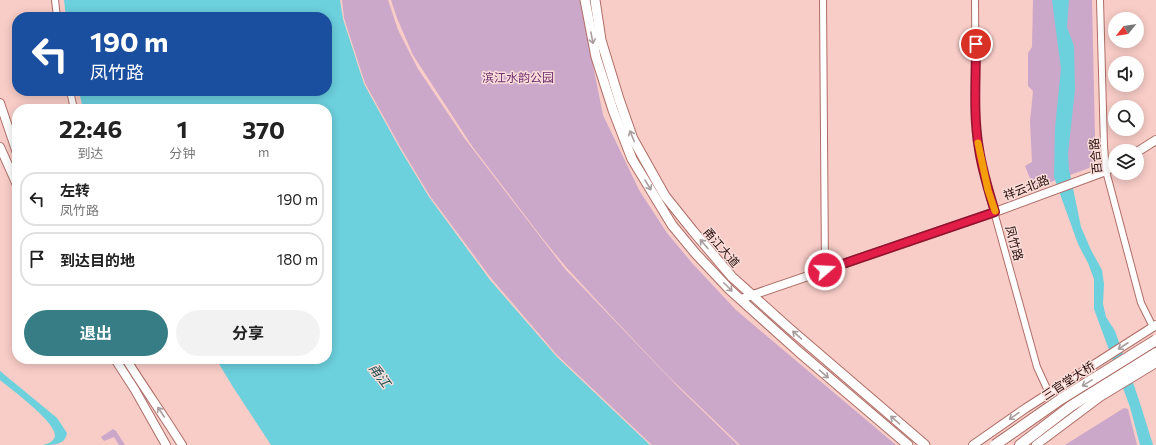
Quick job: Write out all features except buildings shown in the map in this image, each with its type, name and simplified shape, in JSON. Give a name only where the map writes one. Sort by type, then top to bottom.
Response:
[{"type":"main road","name":"甬江大道","points":[[585,0],[596,57],[613,110],[632,159],[672,225],[696,254],[730,290],[908,445]]},
{"type":"main road","name":"甬江大道","points":[[595,0],[601,40],[633,139],[665,196],[732,277],[925,445]]},
{"type":"main road","name":"三官堂大桥","points":[[996,445],[1061,399],[1156,340]]},
{"type":"main road","name":"三官堂大桥","points":[[1020,445],[1071,406],[1156,353]]},
{"type":"street","points":[[55,0],[56,12]]},
{"type":"street","points":[[823,0],[825,270]]},
{"type":"street","name":"凤竹路","points":[[975,0],[976,119],[979,150],[988,190],[1037,367],[1049,393]]},
{"type":"street","name":"百合路","points":[[1100,0],[1106,171],[1142,303],[1154,326]]},
{"type":"street","points":[[0,103],[12,138]]},
{"type":"street","points":[[1144,148],[1156,140]]},
{"type":"street","points":[[0,146],[12,174]]},
{"type":"street","name":"祥云北路","points":[[741,299],[995,212],[1106,171]]},
{"type":"street","points":[[973,445],[1049,393],[1154,326]]},
{"type":"street","points":[[1036,445],[1100,398],[1156,362]]},
{"type":"street","points":[[118,364],[135,390],[166,445]]},
{"type":"street","points":[[129,364],[182,445]]},
{"type":"green space","points":[[342,0],[388,0],[398,30],[418,69],[465,139],[565,269],[679,388],[738,445],[652,445],[557,355],[491,278],[430,196],[401,148],[365,83],[344,18]]},
{"type":"green space","name":"滨江水韵公园","points":[[391,0],[581,0],[603,115],[639,190],[667,233],[692,263],[736,310],[896,445],[740,445],[669,377],[566,267],[543,239],[472,146],[413,55]]},
{"type":"green space","points":[[1033,0],[1092,0],[1096,159],[1089,168],[1034,188],[1025,166],[1032,162],[1030,122],[1033,91],[1028,86],[1028,53],[1032,47]]},
{"type":"green space","points":[[1124,408],[1128,409],[1137,445],[1065,445]]},
{"type":"green space","points":[[113,429],[125,445],[119,445],[114,437],[104,441],[101,437]]},
{"type":"water","name":"甬江","points":[[64,0],[340,0],[343,19],[364,84],[400,149],[429,197],[490,280],[557,357],[650,445],[271,445],[219,364],[332,364],[332,104],[82,104],[80,96],[332,96],[332,12],[65,12]]},
{"type":"water","points":[[1052,0],[1069,0],[1067,27],[1074,46],[1075,90],[1068,153],[1069,169],[1081,227],[1102,270],[1104,284],[1103,304],[1106,317],[1115,331],[1153,445],[1140,445],[1130,407],[1094,309],[1094,279],[1078,244],[1054,177],[1055,128],[1061,69]]},
{"type":"water","points":[[0,371],[57,418],[67,433],[64,440],[58,444],[43,445],[53,440],[55,436],[54,430],[32,406],[0,380]]},
{"type":"slow traffic","points":[[978,143],[988,190],[995,211]]},
{"type":"route","points":[[825,270],[995,212],[988,190],[979,150],[976,119],[976,44]]}]
